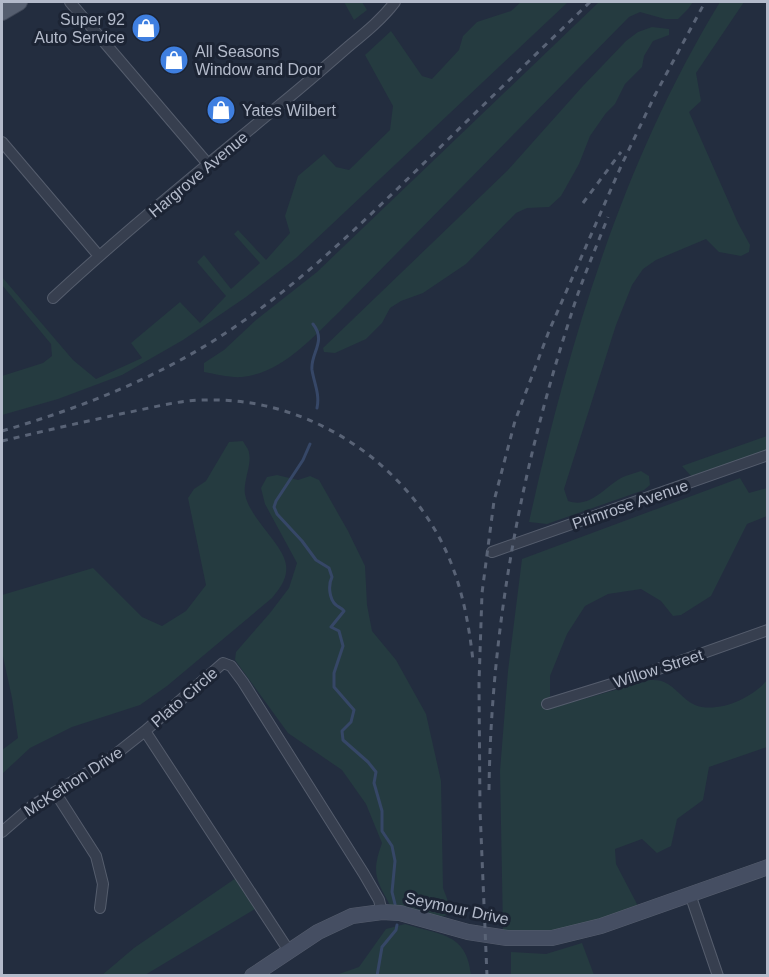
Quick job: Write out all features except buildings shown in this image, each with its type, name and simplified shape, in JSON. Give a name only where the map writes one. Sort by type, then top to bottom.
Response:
[{"type":"main road","points":[[2,12],[19,2]]},
{"type":"street","points":[[70,2],[208,164]]},
{"type":"street","name":"Hargrove Avenue","points":[[53,298],[99,256],[329,64],[379,20],[395,2]]},
{"type":"street","points":[[2,142],[99,256]]},
{"type":"street","name":"Primrose Avenue","points":[[492,552],[768,455]]},
{"type":"street","name":"Willow Street","points":[[547,704],[647,673],[768,630]]},
{"type":"street","name":"Plato Circle","points":[[289,951],[145,731],[226,663],[243,682],[364,874],[379,900],[382,912]]},
{"type":"street","name":"McKethon Drive","points":[[2,832],[21,813],[107,761],[145,731]]},
{"type":"street","points":[[55,792],[96,856],[103,884],[100,908]]},
{"type":"street","name":"Seymour Drive","points":[[252,975],[318,932],[343,919],[382,912],[400,913],[491,936],[523,939],[552,938],[601,926],[768,867]]},
{"type":"street","points":[[690,894],[718,975]]},
{"type":"green space","points":[[344,2],[362,2],[367,10],[354,20]]},
{"type":"green space","points":[[521,2],[568,2],[296,258],[246,297],[183,340],[122,375],[58,399],[2,415],[2,376],[43,363],[52,356],[51,344],[2,285],[2,277],[73,360],[96,379],[142,358],[131,343],[180,302],[200,323],[226,296],[197,262],[204,255],[231,289],[260,263],[234,234],[238,230],[266,260],[290,233],[285,216],[298,176],[324,154],[336,167],[349,170],[390,130],[393,106],[365,55],[391,31],[422,76],[432,79],[459,50],[463,36],[477,22],[511,11]]},
{"type":"green space","points":[[599,2],[693,2],[678,19],[665,19],[640,12],[629,17],[339,312],[295,353],[283,362],[257,374],[237,377],[204,372],[204,363],[224,350],[256,320],[317,272]]},
{"type":"green space","points":[[720,2],[744,2],[696,73],[701,101],[689,112],[750,245],[749,252],[741,256],[719,252],[706,239],[656,260],[643,269],[632,285],[616,325],[564,489],[568,501],[576,503],[591,499],[623,477],[641,471],[649,476],[650,485],[644,490],[547,524],[529,522],[562,387],[603,254],[627,189],[655,125]]},
{"type":"green space","points":[[652,27],[669,29],[669,35],[653,41],[644,56],[642,67],[625,84],[615,104],[590,136],[579,164],[561,196],[549,207],[527,208],[516,213],[466,264],[423,293],[401,301],[390,308],[382,323],[366,339],[335,353],[324,352],[323,348],[507,171],[626,41],[638,32]]},
{"type":"green space","points":[[767,436],[767,450],[691,476],[682,466]]},
{"type":"green space","points":[[243,441],[250,457],[245,489],[248,503],[284,557],[286,565],[284,579],[272,598],[167,686],[140,705],[72,727],[30,748],[2,774],[2,750],[18,738],[2,652],[2,595],[93,568],[142,617],[162,626],[186,611],[206,585],[188,498],[194,489],[206,481],[229,442]]},
{"type":"green space","points":[[277,475],[298,480],[310,476],[319,480],[365,566],[367,605],[372,631],[396,660],[426,714],[441,781],[443,888],[449,904],[449,914],[442,917],[391,907],[379,883],[376,869],[382,843],[366,804],[342,770],[288,733],[235,660],[236,652],[289,588],[297,563],[265,504],[261,488],[267,477]]},
{"type":"green space","points":[[740,478],[749,493],[767,488],[767,516],[747,524],[711,596],[681,615],[673,616],[661,601],[641,589],[608,594],[585,606],[567,634],[550,676],[550,696],[559,706],[655,680],[668,684],[695,705],[714,707],[734,703],[744,698],[761,687],[767,680],[767,747],[709,767],[703,800],[677,819],[671,846],[657,853],[642,839],[615,849],[616,864],[638,906],[572,927],[538,932],[503,930],[500,771],[508,671],[522,559]]},
{"type":"green space","points":[[236,878],[255,909],[145,975],[101,976],[134,948]]},
{"type":"green space","points":[[405,924],[440,934],[458,943],[464,951],[471,975],[336,975],[359,967],[386,929]]},
{"type":"green space","points":[[582,943],[594,975],[511,975],[511,952],[546,954]]},
{"type":"waterway","points":[[313,324],[318,336],[312,364],[317,408]]},
{"type":"waterway","points":[[310,444],[303,460],[274,507],[277,514],[316,560],[329,568],[332,577],[330,588],[332,599],[344,611],[331,627],[339,631],[343,646],[334,673],[334,687],[354,710],[351,722],[342,731],[343,740],[376,772],[374,783],[382,811],[382,831],[392,846],[395,861],[392,892],[395,904]]},
{"type":"waterway","points":[[377,976],[382,947],[396,930],[397,925]]},
{"type":"railway","points":[[2,431],[123,388],[209,344],[261,308],[354,230],[590,2]]},
{"type":"railway","points":[[487,976],[480,810],[479,683],[482,593],[494,501],[515,421],[549,331],[622,164],[655,95],[705,2]]},
{"type":"railway","points":[[583,203],[621,152]]},
{"type":"railway","points":[[489,790],[496,669],[512,550],[524,490],[553,373],[584,278],[608,217]]},
{"type":"railway","points":[[2,441],[82,422],[196,400],[243,402],[280,410],[315,422],[348,440],[378,462],[405,489],[428,518],[446,551],[461,591],[473,661]]},
{"type":"place","name":"Super 92 Auto Service","points":[[146,28]]},
{"type":"place","name":"All Seasons Window and Door","points":[[174,60]]},
{"type":"place","name":"Yates Wilbert","points":[[221,110]]}]
